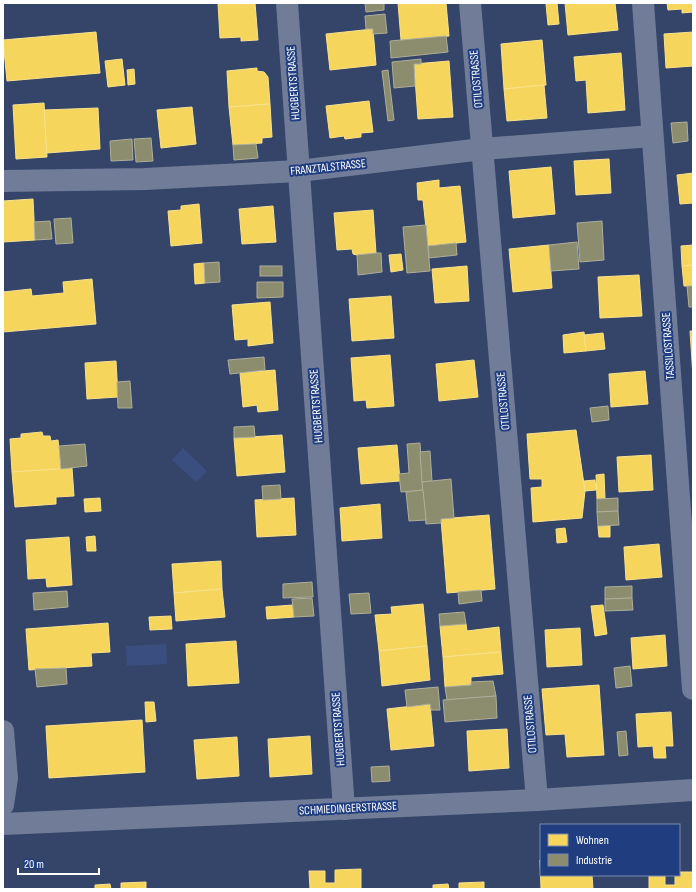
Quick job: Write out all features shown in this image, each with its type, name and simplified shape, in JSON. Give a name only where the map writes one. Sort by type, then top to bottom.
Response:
[{"type":"street","name":"HUGBERTSTRASSE","points":[[287,3],[344,809]]},
{"type":"street","name":"OTILOSTRASSE","points":[[470,3],[537,800]]},
{"type":"street","name":"TASSILOSTRASSE","points":[[643,3],[693,689]]},
{"type":"street","name":"FRANZTALSTRASSE","points":[[3,180],[145,179],[299,171],[482,149],[652,136]]},
{"type":"street","points":[[3,731],[7,778],[3,805]]},
{"type":"street","name":"SCHMIEDINGERSTRASSE","points":[[3,824],[537,800],[693,790]]},
{"type":"water","points":[[183,448],[207,471],[196,482],[172,460]]},
{"type":"water","points":[[166,644],[167,664],[127,666],[126,646]]},
{"type":"building: Wohnen","points":[[218,3],[255,3],[258,40],[241,41],[241,37],[220,38]]},
{"type":"building: Wohnen","points":[[398,3],[446,3],[449,36],[401,40]]},
{"type":"building: Wohnen","points":[[557,3],[559,24],[548,25],[546,4]]},
{"type":"building: Wohnen","points":[[565,3],[615,3],[618,30],[568,35]]},
{"type":"building: Wohnen","points":[[667,3],[693,3],[693,12],[682,13],[682,9],[668,10]]},
{"type":"building: Wohnen","points":[[373,29],[376,65],[330,70],[326,34]]},
{"type":"building: Wohnen","points":[[96,32],[100,73],[7,81],[3,40]]},
{"type":"building: Wohnen","points":[[693,32],[693,66],[666,68],[664,34]]},
{"type":"building: Wohnen","points":[[542,40],[546,85],[504,89],[501,44]]},
{"type":"building: Wohnen","points":[[621,53],[625,110],[588,113],[586,80],[576,81],[574,57]]},
{"type":"building: Wohnen","points":[[122,59],[125,85],[108,87],[105,61]]},
{"type":"building: Wohnen","points":[[449,61],[453,117],[418,119],[414,64]]},
{"type":"building: Wohnen","points":[[257,68],[257,71],[264,72],[268,77],[270,104],[229,107],[227,71]]},
{"type":"building: Wohnen","points":[[134,69],[135,84],[128,85],[127,70]]},
{"type":"building: Wohnen","points":[[544,85],[547,118],[507,121],[504,89]]},
{"type":"building: Wohnen","points":[[369,101],[373,132],[361,133],[361,137],[345,139],[344,136],[330,138],[326,106]]},
{"type":"building: Wohnen","points":[[44,103],[47,157],[16,159],[13,105]]},
{"type":"building: Wohnen","points":[[270,104],[272,137],[262,138],[262,143],[233,145],[229,107]]},
{"type":"building: Wohnen","points":[[192,107],[196,144],[161,148],[157,110]]},
{"type":"building: Wohnen","points":[[98,108],[100,149],[47,153],[44,110]]},
{"type":"building: Wohnen","points":[[609,159],[611,193],[576,195],[574,161]]},
{"type":"building: Wohnen","points":[[551,167],[555,214],[513,218],[509,171]]},
{"type":"building: Wohnen","points":[[693,173],[693,203],[680,204],[677,175]]},
{"type":"building: Wohnen","points":[[439,180],[439,188],[460,186],[466,242],[428,246],[423,200],[418,200],[417,183]]},
{"type":"building: Wohnen","points":[[33,199],[35,240],[3,242],[3,201]]},
{"type":"building: Wohnen","points":[[199,204],[202,243],[171,246],[168,211],[181,210],[181,206]]},
{"type":"building: Wohnen","points":[[273,206],[276,242],[242,244],[239,209]]},
{"type":"building: Wohnen","points":[[373,210],[376,253],[357,255],[353,254],[352,249],[337,250],[334,213]]},
{"type":"building: Wohnen","points":[[549,245],[552,288],[513,292],[509,249]]},
{"type":"building: Wohnen","points":[[693,245],[693,265],[682,266],[681,246]]},
{"type":"building: Wohnen","points":[[401,254],[403,270],[391,272],[389,255]]},
{"type":"building: Wohnen","points":[[204,263],[205,283],[195,284],[194,264]]},
{"type":"building: Wohnen","points":[[693,265],[693,286],[684,286],[682,266]]},
{"type":"building: Wohnen","points":[[467,266],[469,301],[435,303],[432,269]]},
{"type":"building: Wohnen","points":[[639,275],[642,316],[600,318],[598,277]]},
{"type":"building: Wohnen","points":[[92,279],[96,324],[3,332],[3,292],[31,289],[32,296],[64,293],[63,282]]},
{"type":"building: Wohnen","points":[[391,296],[394,338],[352,341],[349,299]]},
{"type":"building: Wohnen","points":[[270,302],[273,343],[248,346],[248,339],[235,340],[232,305]]},
{"type":"building: Wohnen","points":[[690,331],[693,331],[693,377]]},
{"type":"building: Wohnen","points":[[584,332],[586,351],[564,353],[563,335]]},
{"type":"building: Wohnen","points":[[603,333],[605,349],[586,351],[584,335]]},
{"type":"building: Wohnen","points":[[390,355],[394,406],[367,408],[366,400],[354,401],[351,358]]},
{"type":"building: Wohnen","points":[[474,360],[478,397],[439,401],[436,364]]},
{"type":"building: Wohnen","points":[[116,361],[118,397],[87,399],[85,363]]},
{"type":"building: Wohnen","points":[[275,370],[278,410],[258,412],[257,405],[243,407],[240,373]]},
{"type":"building: Wohnen","points":[[645,371],[648,404],[611,407],[609,374]]},
{"type":"building: Wohnen","points":[[576,430],[585,491],[582,518],[533,522],[531,488],[542,487],[542,479],[530,479],[527,434]]},
{"type":"building: Wohnen","points":[[42,432],[43,436],[50,436],[51,441],[58,440],[61,469],[12,472],[10,439],[21,438],[21,434]]},
{"type":"building: Wohnen","points":[[282,435],[285,472],[237,476],[234,438]]},
{"type":"building: Wohnen","points":[[397,445],[400,481],[361,484],[358,448]]},
{"type":"building: Wohnen","points":[[651,455],[653,490],[619,492],[617,457]]},
{"type":"building: Wohnen","points":[[72,468],[74,496],[56,497],[56,504],[15,507],[12,472]]},
{"type":"building: Wohnen","points":[[604,474],[605,499],[597,499],[596,475]]},
{"type":"building: Wohnen","points":[[595,480],[596,490],[585,491],[584,481]]},
{"type":"building: Wohnen","points":[[100,498],[101,511],[85,512],[84,499]]},
{"type":"building: Wohnen","points":[[294,498],[296,535],[257,537],[255,500]]},
{"type":"building: Wohnen","points":[[380,504],[382,538],[342,541],[340,508]]},
{"type":"building: Wohnen","points":[[489,515],[495,589],[447,593],[441,519]]},
{"type":"building: Wohnen","points":[[598,526],[610,526],[610,537],[599,537]]},
{"type":"building: Wohnen","points":[[565,528],[567,542],[557,543],[556,529]]},
{"type":"building: Wohnen","points":[[95,536],[96,551],[87,551],[86,537]]},
{"type":"building: Wohnen","points":[[69,537],[72,585],[47,587],[46,578],[28,579],[26,540]]},
{"type":"building: Wohnen","points":[[659,544],[662,577],[626,580],[624,547]]},
{"type":"building: Wohnen","points":[[221,561],[222,589],[174,593],[172,564]]},
{"type":"building: Wohnen","points":[[222,589],[225,617],[176,621],[174,593]]},
{"type":"building: Wohnen","points":[[423,604],[427,646],[379,651],[375,615],[392,614],[391,607]]},
{"type":"building: Wohnen","points":[[293,605],[294,617],[267,619],[266,607]]},
{"type":"building: Wohnen","points":[[603,605],[607,634],[595,636],[591,606]]},
{"type":"building: Wohnen","points":[[171,616],[172,629],[150,630],[149,617]]},
{"type":"building: Wohnen","points":[[108,623],[110,652],[91,653],[92,666],[29,670],[26,629]]},
{"type":"building: Wohnen","points":[[466,624],[467,631],[499,627],[501,652],[443,657],[440,626]]},
{"type":"building: Wohnen","points":[[580,628],[582,665],[547,667],[545,630]]},
{"type":"building: Wohnen","points":[[665,635],[667,666],[633,669],[631,638]]},
{"type":"building: Wohnen","points":[[236,641],[239,683],[188,686],[186,644]]},
{"type":"building: Wohnen","points":[[427,646],[430,680],[382,686],[379,651]]},
{"type":"building: Wohnen","points":[[501,652],[503,674],[471,677],[471,685],[445,687],[443,657]]},
{"type":"building: Wohnen","points":[[599,685],[604,755],[567,757],[565,734],[546,735],[542,689]]},
{"type":"building: Wohnen","points":[[145,702],[154,702],[156,721],[146,722]]},
{"type":"building: Wohnen","points":[[430,704],[434,746],[391,750],[387,709]]},
{"type":"building: Wohnen","points":[[671,712],[673,746],[665,746],[666,758],[654,758],[653,746],[638,747],[636,714]]},
{"type":"building: Wohnen","points":[[142,720],[145,772],[49,778],[46,726]]},
{"type":"building: Wohnen","points":[[507,729],[509,768],[469,771],[467,731]]},
{"type":"building: Wohnen","points":[[310,736],[312,774],[270,777],[268,739]]},
{"type":"building: Wohnen","points":[[237,737],[239,776],[197,779],[194,740]]},
{"type":"building: Wohnen","points":[[361,869],[361,889],[310,889],[309,871],[325,871],[325,883],[335,883],[335,870]]},
{"type":"building: Wohnen","points":[[680,872],[693,872],[693,889],[649,889],[649,876],[665,876],[665,885],[675,885],[675,876],[680,876]]},
{"type":"building: Wohnen","points":[[541,876],[592,876],[593,889],[541,889]]},
{"type":"building: Wohnen","points":[[146,882],[146,889],[121,889],[121,883]]},
{"type":"building: Wohnen","points":[[484,882],[484,889],[459,889],[459,883]]},
{"type":"building: Wohnen","points":[[110,884],[111,889],[95,889],[95,885]]},
{"type":"building: Wohnen","points":[[448,884],[449,889],[433,889],[433,885]]},
{"type":"building: Industrie","points":[[365,3],[384,3],[384,10],[366,12]]},
{"type":"building: Industrie","points":[[385,14],[387,33],[373,34],[373,29],[366,29],[365,16]]},
{"type":"building: Industrie","points":[[446,36],[448,52],[391,58],[390,41]]},
{"type":"building: Industrie","points":[[421,59],[421,64],[414,64],[415,86],[394,88],[392,62]]},
{"type":"building: Industrie","points":[[388,70],[394,120],[388,121],[382,71]]},
{"type":"building: Industrie","points":[[687,122],[688,141],[673,143],[671,123]]},
{"type":"building: Industrie","points":[[151,138],[153,161],[136,162],[134,139]]},
{"type":"building: Industrie","points":[[132,139],[133,160],[111,161],[110,141]]},
{"type":"building: Industrie","points":[[256,144],[258,158],[234,160],[233,145]]},
{"type":"building: Industrie","points":[[71,218],[73,243],[56,244],[54,219]]},
{"type":"building: Industrie","points":[[50,221],[52,239],[35,240],[34,222]]},
{"type":"building: Industrie","points":[[602,221],[604,260],[580,262],[577,223]]},
{"type":"building: Industrie","points":[[426,225],[430,271],[407,273],[403,227]]},
{"type":"building: Industrie","points":[[577,242],[579,269],[551,271],[549,245]]},
{"type":"building: Industrie","points":[[456,243],[457,255],[429,258],[428,246]]},
{"type":"building: Industrie","points":[[381,253],[382,272],[358,275],[357,255]]},
{"type":"building: Industrie","points":[[219,262],[220,282],[205,283],[204,263]]},
{"type":"building: Industrie","points":[[260,266],[282,266],[282,276],[260,276]]},
{"type":"building: Industrie","points":[[257,282],[283,282],[283,297],[257,298]]},
{"type":"building: Industrie","points":[[687,286],[693,286],[693,307],[689,307]]},
{"type":"building: Industrie","points":[[264,357],[265,370],[230,374],[228,360]]},
{"type":"building: Industrie","points":[[130,381],[132,408],[118,408],[117,382]]},
{"type":"building: Industrie","points":[[608,406],[609,420],[592,422],[590,408]]},
{"type":"building: Industrie","points":[[254,426],[255,437],[234,438],[234,427]]},
{"type":"building: Industrie","points":[[420,443],[423,490],[401,492],[399,474],[409,473],[407,444]]},
{"type":"building: Industrie","points":[[85,444],[87,466],[61,469],[59,446]]},
{"type":"building: Industrie","points":[[430,451],[432,481],[422,482],[420,452]]},
{"type":"building: Industrie","points":[[451,479],[454,518],[441,519],[441,523],[426,524],[422,482]]},
{"type":"building: Industrie","points":[[280,485],[281,499],[263,500],[262,486]]},
{"type":"building: Industrie","points":[[423,490],[426,520],[409,521],[406,492]]},
{"type":"building: Industrie","points":[[618,498],[618,511],[597,512],[597,499]]},
{"type":"building: Industrie","points":[[618,511],[619,525],[598,526],[597,512]]},
{"type":"building: Industrie","points":[[312,582],[313,597],[283,598],[283,584]]},
{"type":"building: Industrie","points":[[632,586],[632,598],[605,599],[605,587]]},
{"type":"building: Industrie","points":[[481,590],[482,601],[459,604],[458,592]]},
{"type":"building: Industrie","points":[[67,591],[68,607],[34,610],[33,593]]},
{"type":"building: Industrie","points":[[369,593],[371,613],[351,614],[349,594]]},
{"type":"building: Industrie","points":[[312,598],[314,616],[294,617],[292,599]]},
{"type":"building: Industrie","points":[[632,598],[633,610],[605,611],[605,599]]},
{"type":"building: Industrie","points":[[464,612],[466,624],[440,626],[439,614]]},
{"type":"building: Industrie","points":[[630,666],[632,686],[616,688],[614,668]]},
{"type":"building: Industrie","points":[[66,668],[67,684],[37,687],[35,669]]},
{"type":"building: Industrie","points":[[493,681],[496,696],[447,700],[445,687],[471,685],[471,682]]},
{"type":"building: Industrie","points":[[438,687],[440,710],[431,710],[430,704],[407,707],[405,690]]},
{"type":"building: Industrie","points":[[496,696],[497,718],[445,722],[443,700]]},
{"type":"building: Industrie","points":[[626,731],[628,755],[619,756],[617,732]]},
{"type":"building: Industrie","points":[[389,766],[390,781],[372,782],[371,767]]}]
